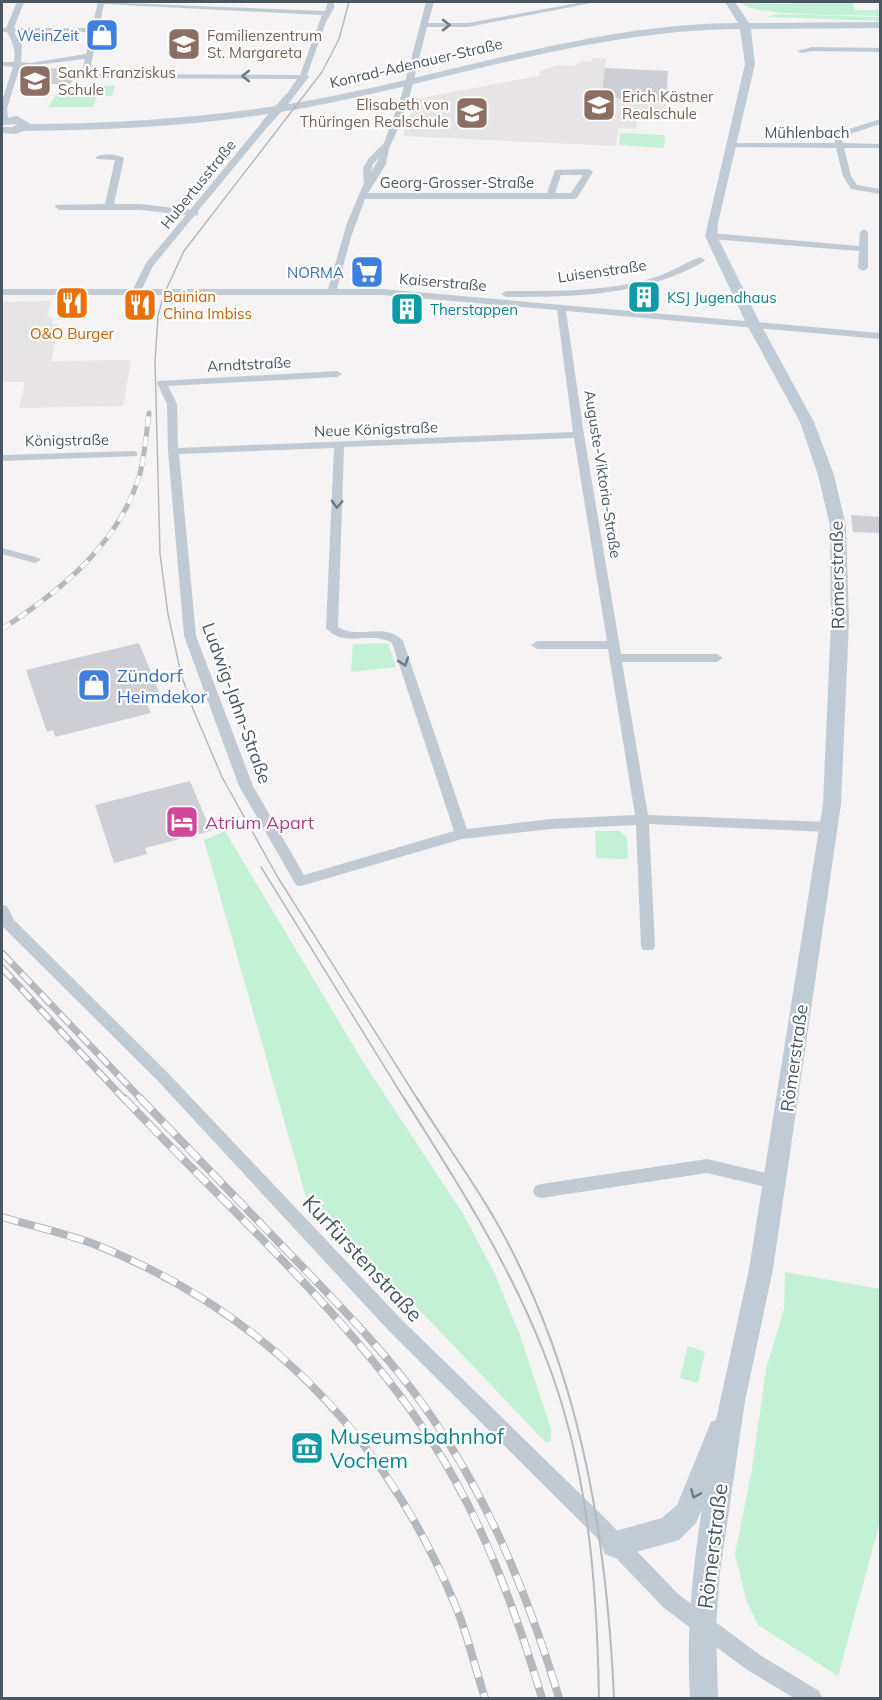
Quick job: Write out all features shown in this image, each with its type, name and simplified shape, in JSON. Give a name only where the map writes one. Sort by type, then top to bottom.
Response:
[{"type":"main road","points":[[733,6],[762,19],[793,25],[880,25]]},
{"type":"main road","points":[[711,236],[712,223],[733,145],[749,70],[749,44],[745,25],[733,6]]},
{"type":"main road","points":[[699,27],[724,19],[733,6]]},
{"type":"main road","points":[[749,44],[762,32],[793,25]]},
{"type":"main road","name":"Konrad-Adenauer-Straße","points":[[2,124],[22,128],[99,128],[215,119],[377,90],[575,42],[699,27],[793,25]]},
{"type":"main road","points":[[699,27],[726,32],[749,44]]},
{"type":"main road","name":"Römerstraße","points":[[704,1698],[702,1627],[706,1572],[732,1401],[761,1269],[832,804],[840,621],[837,517],[826,475],[807,422],[754,325],[711,236]]},
{"type":"main road","points":[[615,1544],[669,1530],[687,1514],[732,1401]]},
{"type":"street","points":[[5,30],[20,2]]},
{"type":"street","points":[[304,77],[89,77],[83,75],[91,56],[101,2],[327,14]]},
{"type":"street","name":"Hubertusstraße","points":[[136,291],[149,265],[195,213],[304,77],[322,21],[331,2]]},
{"type":"street","points":[[368,183],[366,173],[369,162],[385,148],[397,126],[430,2]]},
{"type":"street","points":[[520,16],[524,2]]},
{"type":"street","points":[[423,25],[468,25],[592,2]]},
{"type":"street","points":[[5,30],[95,30]]},
{"type":"street","points":[[2,124],[3,108],[16,65],[18,45],[5,30]]},
{"type":"street","points":[[801,51],[812,49],[880,50]]},
{"type":"street","points":[[2,64],[16,65],[91,56]]},
{"type":"street","points":[[880,121],[839,133],[838,144],[847,176],[854,187],[880,191]]},
{"type":"street","name":"Mühlenbach","points":[[733,145],[880,146]]},
{"type":"street","points":[[332,291],[347,233],[368,183],[383,164],[385,148]]},
{"type":"street","points":[[100,157],[120,158],[109,207]]},
{"type":"street","name":"Georg-Grosser-Straße","points":[[363,196],[550,196],[574,196],[589,172],[558,172],[550,196]]},
{"type":"street","points":[[59,207],[170,208],[195,213]]},
{"type":"street","points":[[863,268],[864,232]]},
{"type":"street","points":[[711,236],[864,249]]},
{"type":"street","name":"Luisenstraße","points":[[471,294],[540,294],[630,285],[670,275],[700,260]]},
{"type":"street","name":"Kaiserstraße","points":[[2,292],[382,292],[880,336]]},
{"type":"street","name":"Luisenstraße","points":[[538,305],[540,294]]},
{"type":"street","name":"Auguste-Viktoria-Straße","points":[[561,307],[579,435],[642,819],[648,946]]},
{"type":"street","name":"Arndtstraße","points":[[162,383],[338,374]]},
{"type":"street","name":"Ludwig-Jahn-Straße","points":[[162,383],[172,404],[173,451],[190,636],[246,786],[301,881],[462,834]]},
{"type":"street","name":"Neue Königstraße","points":[[173,451],[579,435]]},
{"type":"street","points":[[339,445],[332,628],[340,634],[387,635],[397,641],[462,834],[551,824],[642,819],[828,827]]},
{"type":"street","name":"Königstraße","points":[[2,458],[133,454]]},
{"type":"street","points":[[2,550],[35,560]]},
{"type":"street","points":[[537,645],[717,658]]},
{"type":"street","name":"Kurfürstenstraße","points":[[2,910],[8,923],[162,1076],[395,1325],[670,1601],[702,1627],[812,1698]]},
{"type":"street","points":[[541,1191],[707,1166],[775,1182]]},
{"type":"shaded area","points":[[593,58],[606,59],[601,97],[666,101],[665,111],[638,110],[636,129],[618,128],[616,146],[403,136],[416,99],[538,76],[540,71],[559,65],[573,66],[582,61],[592,62]]},
{"type":"shaded area","points":[[51,301],[47,316],[53,317],[52,324],[59,324],[51,361],[131,360],[123,406],[19,408],[25,382],[2,382],[2,302]]},
{"type":"green space","points":[[792,2],[853,2],[855,10],[880,10],[880,16],[785,13],[750,8],[742,3],[792,4]]},
{"type":"green space","points":[[776,14],[880,17],[880,21],[768,17]]},
{"type":"green space","points":[[68,85],[115,86],[112,96],[97,96],[93,107],[48,107],[58,92],[66,92]]},
{"type":"green space","points":[[620,133],[665,135],[664,148],[619,145]]},
{"type":"green space","points":[[388,643],[396,667],[351,672],[353,644]]},
{"type":"green space","points":[[225,831],[360,1057],[463,1214],[495,1274],[521,1338],[551,1429],[551,1441],[546,1443],[436,1327],[306,1197],[204,840]]},
{"type":"green space","points":[[595,831],[619,831],[627,837],[628,859],[596,858]]},
{"type":"green space","points":[[785,1272],[880,1289],[880,1522],[838,1676],[758,1625],[747,1602],[735,1554],[751,1475],[766,1369],[784,1309]]},
{"type":"green space","points":[[688,1346],[705,1352],[698,1383],[680,1378]]},
{"type":"building","name":"Sankt Franziskus Schule","points":[[77,68],[71,84],[51,84],[49,89],[25,88],[34,69]]},
{"type":"building","points":[[605,68],[668,71],[666,101],[601,97]]},
{"type":"building","points":[[851,515],[880,517],[880,533],[853,532]]},
{"type":"building","name":"Zündorf Heimdekor","points":[[139,643],[160,694],[145,698],[151,713],[55,737],[53,730],[47,732],[26,670]]},
{"type":"building","name":"Atrium Apart","points":[[190,781],[211,831],[145,848],[147,854],[114,863],[95,805]]},
{"type":"tram line","points":[[349,2],[339,39],[322,72],[184,251],[164,294],[158,316],[155,361],[160,554],[168,614],[181,674],[222,777],[277,876],[418,1100]]},
{"type":"tram line","points":[[261,867],[405,1100]]},
{"type":"tram line","points":[[404,1098],[498,1254],[530,1320],[559,1395],[571,1437],[587,1523],[596,1611],[599,1698]]},
{"type":"tram line","points":[[417,1098],[481,1196],[504,1236],[539,1309],[559,1362],[588,1472],[598,1528],[611,1641],[614,1698]]},
{"type":"railway","points":[[2,629],[45,599],[84,565],[116,525],[139,477],[149,413]]},
{"type":"railway","points":[[2,953],[142,1100]]},
{"type":"railway","points":[[2,968],[125,1100]]},
{"type":"railway","points":[[124,1098],[325,1305],[399,1394],[431,1440],[466,1501],[496,1565],[542,1698]]},
{"type":"railway","points":[[140,1098],[359,1327],[393,1365],[424,1406],[467,1474],[504,1546],[534,1621],[559,1698]]},
{"type":"railway","points":[[2,1217],[94,1244],[156,1272],[214,1306],[266,1344],[313,1387],[356,1435],[394,1487],[427,1545],[456,1607],[485,1698]]},
{"type":"place","name":"WeinZeit","points":[[102,35]]},
{"type":"place","name":"Familienzentrum St. Margareta","points":[[184,44]]},
{"type":"place","name":"Sankt Franziskus Schule","points":[[35,81]]},
{"type":"place","name":"Erich Kästner Realschule","points":[[599,105]]},
{"type":"place","name":"Elisabeth von Thüringen Realschule","points":[[472,113]]},
{"type":"place","name":"NORMA","points":[[367,272]]},
{"type":"place","name":"KSJ Jugendhaus","points":[[644,297]]},
{"type":"place","name":"O&O Burger","points":[[72,303]]},
{"type":"place","name":"Bainian China Imbiss","points":[[140,305]]},
{"type":"place","name":"Therstappen","points":[[407,309]]},
{"type":"place","name":"Zündorf Heimdekor","points":[[94,685]]},
{"type":"place","name":"Atrium Apart","points":[[182,822]]},
{"type":"place","name":"Museumsbahnhof Vochem","points":[[307,1448]]}]
